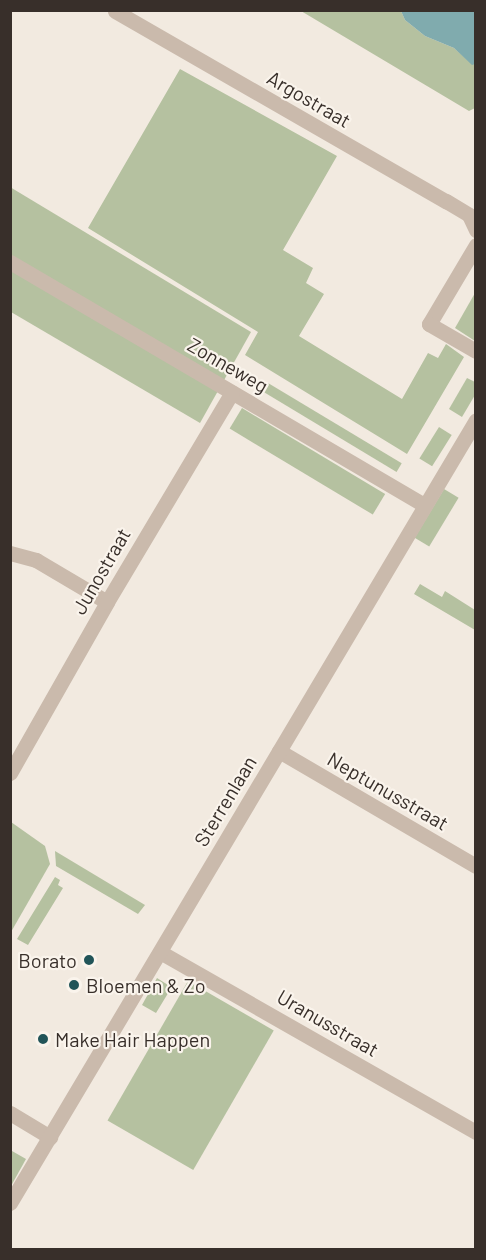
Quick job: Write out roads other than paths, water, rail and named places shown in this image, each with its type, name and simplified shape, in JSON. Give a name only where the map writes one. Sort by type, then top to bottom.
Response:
[{"type":"street","name":"Argostraat","points":[[115,11],[446,201],[469,215],[476,230]]},
{"type":"street","points":[[476,244],[429,324],[476,351]]},
{"type":"street","name":"Zonneweg","points":[[10,262],[425,505]]},
{"type":"street","name":"Junostraat","points":[[10,774],[107,602],[232,392]]},
{"type":"street","name":"Sterrenlaan","points":[[10,1203],[476,420]]},
{"type":"street","points":[[10,553],[36,560],[107,602]]},
{"type":"street","name":"Neptunusstraat","points":[[279,751],[476,866]]},
{"type":"street","name":"Uranusstraat","points":[[160,952],[476,1132]]},
{"type":"street","points":[[10,1113],[50,1137]]},
{"type":"water","points":[[401,11],[475,11],[475,64],[472,65],[454,48],[425,36],[405,20]]},
{"type":"place","name":"Borato","points":[[89,960]]},
{"type":"place","name":"Bloemen & Zo","points":[[74,985]]},
{"type":"place","name":"Make Hair Happen","points":[[43,1039]]}]
